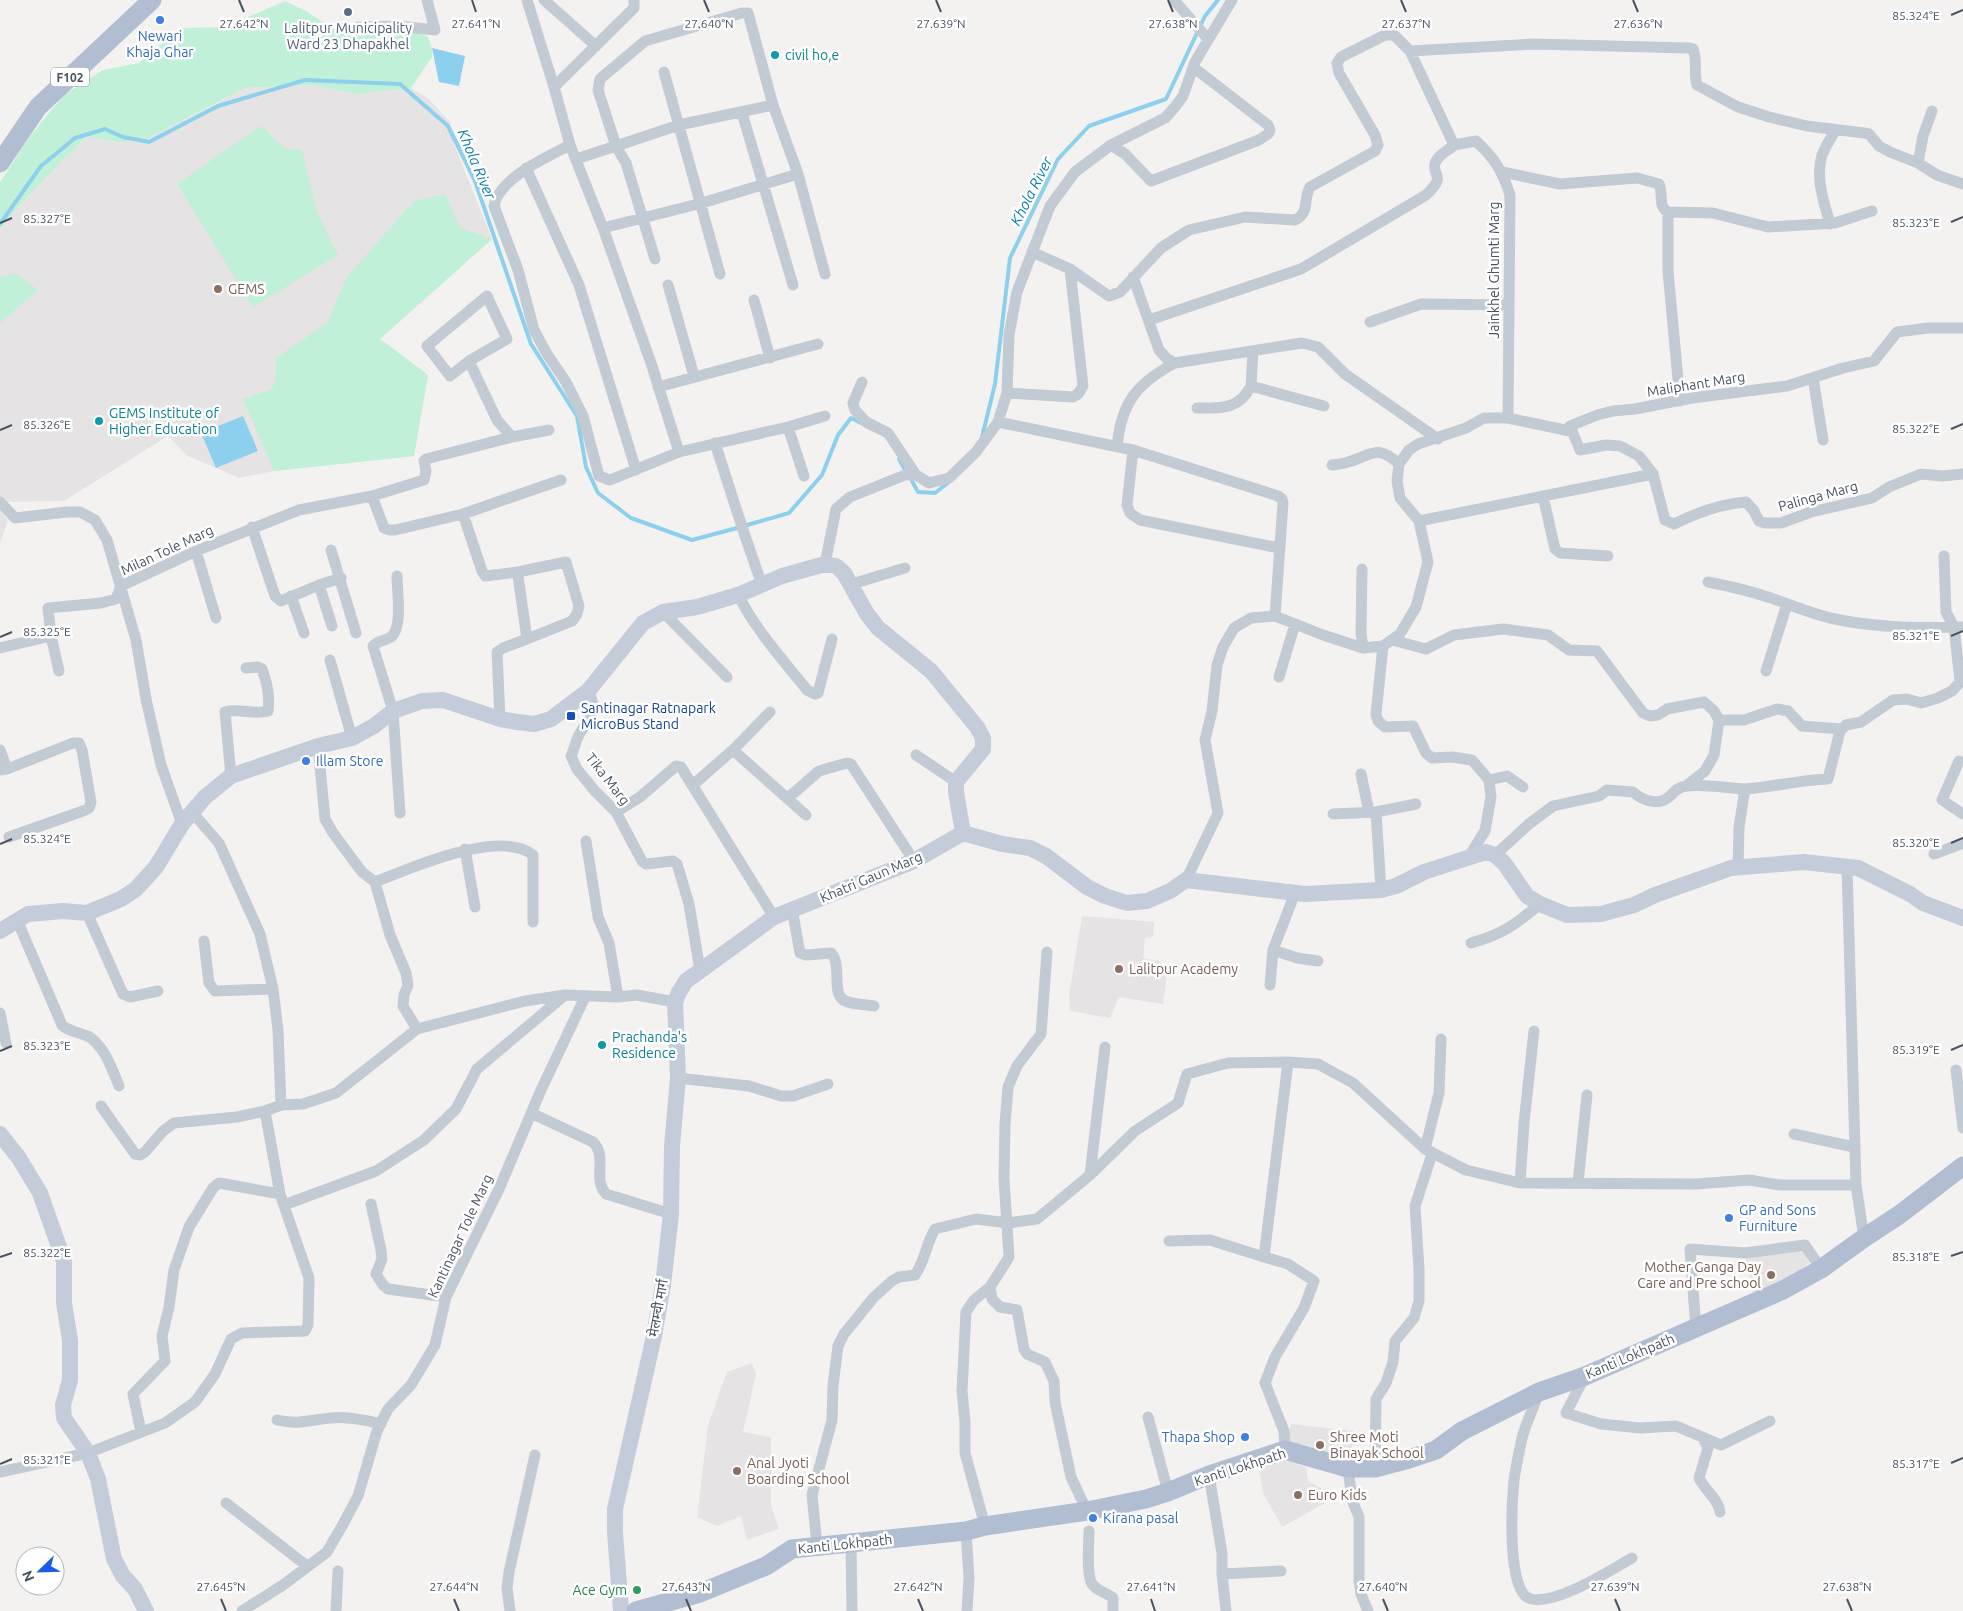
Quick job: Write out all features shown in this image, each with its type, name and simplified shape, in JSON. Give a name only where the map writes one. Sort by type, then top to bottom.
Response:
[{"type":"main road","name":"F102","points":[[0,163],[38,107],[152,0]]},
{"type":"main road","points":[[0,931],[28,914],[63,911],[87,913],[121,899],[136,889],[156,867],[187,818],[205,797],[231,776],[318,746],[352,738],[374,726],[393,712],[422,701],[443,700],[500,719],[534,724],[551,719],[588,691],[643,623],[663,612],[697,607],[738,595],[782,576],[825,564],[836,566],[852,584],[867,614],[878,628],[930,671],[977,727],[983,738],[983,749],[956,782],[963,833],[1002,844],[1030,848],[1046,856],[1087,887],[1127,903],[1147,901],[1186,880],[1295,893],[1382,890],[1396,886],[1424,872],[1486,852],[1495,855],[1504,863],[1527,896],[1540,904],[1567,915],[1600,914],[1634,905],[1655,894],[1731,868],[1780,862],[1804,862],[1858,868],[1923,902],[1957,916]]},
{"type":"main road","name":"Khatri Gaun Marg","points":[[675,1002],[686,981],[774,917],[914,861],[963,833]]},
{"type":"main road","name":"मेलम्ची मार्ग","points":[[621,1611],[615,1509],[656,1327],[663,1285],[671,1214],[672,1146],[678,1078],[675,1002]]},
{"type":"main road","points":[[0,1134],[20,1158],[40,1193],[64,1261],[64,1303],[70,1340],[70,1380],[63,1405],[64,1418],[88,1453],[98,1479],[114,1559],[123,1576],[135,1589],[146,1611]]},
{"type":"main road","name":"Kanti Lokhpath","points":[[636,1611],[708,1589],[766,1566],[792,1549],[966,1531],[985,1526],[1118,1506],[1168,1492],[1208,1475],[1285,1450],[1348,1468],[1374,1468],[1436,1450],[1462,1431],[1539,1392],[1585,1376],[1783,1290],[1821,1269],[1899,1216],[1963,1166]]},
{"type":"street","points":[[358,27],[399,26],[435,30],[427,0]]},
{"type":"street","points":[[527,0],[570,145],[603,228],[679,452]]},
{"type":"street","points":[[544,0],[596,46]]},
{"type":"street","points":[[554,87],[634,8],[634,0]]},
{"type":"street","points":[[1174,0],[1208,39]]},
{"type":"street","points":[[862,382],[853,403],[855,410],[866,422],[888,433],[916,475],[929,483],[949,478],[976,452],[998,422],[1007,392],[1009,335],[1017,292],[1050,206],[1075,172],[1111,145],[1165,118],[1183,96],[1193,67],[1232,0]]},
{"type":"street","points":[[655,258],[626,163],[616,146],[598,90],[600,79],[645,41],[745,12],[750,17],[773,105],[798,174],[825,274]]},
{"type":"street","points":[[1032,252],[1070,269],[1109,296],[1120,292],[1161,248],[1189,230],[1245,217],[1295,220],[1301,217],[1306,210],[1307,192],[1310,187],[1376,151],[1378,145],[1375,135],[1339,73],[1337,63],[1341,57],[1384,35],[1394,35],[1410,51],[1454,146],[1438,158],[1435,164],[1438,180],[1436,186],[1426,195],[1301,269],[1149,320]]},
{"type":"street","points":[[1410,51],[1533,44],[1693,49],[1696,54],[1695,79],[1697,85],[1738,107],[1799,124],[1835,131],[1864,132],[1879,146],[1890,152],[1918,163],[1937,175],[1963,184]]},
{"type":"street","points":[[1111,145],[1125,154],[1151,181],[1259,140],[1268,134],[1270,130],[1268,125],[1193,67]]},
{"type":"street","points":[[664,72],[702,203],[720,274]]},
{"type":"street","points":[[576,159],[680,125],[773,105]]},
{"type":"street","points":[[1918,163],[1923,136],[1932,111]]},
{"type":"street","points":[[742,113],[793,285]]},
{"type":"street","points":[[1830,224],[1821,193],[1820,176],[1822,155],[1835,131]]},
{"type":"street","name":"Jainkhel Ghumti Marg","points":[[1454,146],[1476,141],[1502,172],[1510,195],[1508,418]]},
{"type":"street","points":[[570,145],[526,168],[496,196],[494,206],[518,270],[534,330],[547,354],[566,382],[583,416],[599,476],[610,480],[679,452],[788,427],[825,416]]},
{"type":"street","points":[[526,168],[579,285],[636,470]]},
{"type":"street","points":[[1502,172],[1560,184],[1637,178],[1648,180],[1659,184],[1662,189],[1661,205],[1663,210],[1668,212],[1713,213],[1768,226],[1830,224],[1872,211]]},
{"type":"street","points":[[603,228],[702,203],[798,174]]},
{"type":"street","points":[[1668,212],[1668,271],[1680,401]]},
{"type":"street","points":[[1007,392],[1073,397],[1078,394],[1083,386],[1070,269]]},
{"type":"street","points":[[1133,277],[1159,350],[1167,359],[1175,363]]},
{"type":"street","points":[[668,285],[694,376]]},
{"type":"street","points":[[487,296],[508,339],[469,361],[450,376],[427,346],[487,296]]},
{"type":"street","points":[[754,300],[770,358]]},
{"type":"street","points":[[1370,322],[1421,304],[1509,305]]},
{"type":"street","name":"Maliphant Marg","points":[[1570,431],[1570,426],[1597,415],[1692,398],[1787,386],[1842,368],[1874,361],[1897,332],[1928,328],[1963,328]]},
{"type":"street","points":[[1117,447],[1119,425],[1127,406],[1140,387],[1152,375],[1175,363],[1302,343],[1318,347],[1344,374],[1438,439]]},
{"type":"street","points":[[658,387],[818,344]]},
{"type":"street","points":[[1196,408],[1224,408],[1246,396],[1251,386],[1253,351]]},
{"type":"street","points":[[469,361],[497,420],[512,437],[550,430]]},
{"type":"street","points":[[1813,378],[1823,440]]},
{"type":"street","points":[[1251,386],[1324,406]]},
{"type":"street","points":[[1419,521],[1653,474],[1639,456],[1620,446],[1606,445],[1580,450],[1570,431],[1508,418],[1484,418],[1466,428],[1438,439],[1418,444],[1409,450],[1399,464],[1397,481],[1400,498],[1419,521],[1428,562],[1416,606],[1400,634],[1387,643],[1376,714],[1378,721],[1385,727],[1413,726],[1426,753],[1432,758],[1452,757],[1472,760],[1489,780],[1491,797],[1484,831],[1468,858]]},
{"type":"street","points":[[998,422],[1133,450],[1278,496],[1282,499],[1283,503],[1275,616]]},
{"type":"street","points":[[788,427],[804,476]]},
{"type":"street","name":"Milan Tole Marg","points":[[187,818],[161,764],[146,698],[136,640],[122,586],[252,527],[299,510],[372,496],[412,484],[425,478],[424,461],[426,459],[512,437]]},
{"type":"street","points":[[715,443],[762,585]]},
{"type":"street","points":[[1133,450],[1126,505],[1130,512],[1140,520],[1280,548]]},
{"type":"street","points":[[1332,465],[1348,462],[1373,452],[1390,456],[1399,464]]},
{"type":"street","name":"Palinga Marg","points":[[1653,474],[1666,520],[1674,524],[1709,510],[1734,503],[1746,502],[1754,510],[1759,521],[1765,523],[1781,522],[1811,512],[1872,498],[1913,476],[1921,474],[1942,476],[1963,474]]},
{"type":"street","points":[[825,564],[836,509],[850,497],[865,490],[905,475],[916,475]]},
{"type":"street","points":[[372,496],[384,528],[389,530],[463,514],[562,480]]},
{"type":"street","points":[[1543,496],[1555,549],[1560,553],[1608,556]]},
{"type":"street","points":[[0,502],[15,518],[80,512],[96,520],[107,540],[122,586],[116,599],[101,603],[48,608],[51,636],[59,671]]},
{"type":"street","points":[[463,514],[485,576],[518,572],[566,562],[579,606],[577,614],[572,620],[497,652],[500,719]]},
{"type":"street","points":[[252,527],[275,596],[281,601],[341,578]]},
{"type":"street","points":[[331,550],[356,633]]},
{"type":"street","points":[[196,552],[216,618]]},
{"type":"street","points":[[1686,786],[1745,789],[1801,780],[1828,779],[1841,729],[1846,725],[1861,722],[1893,700],[1907,699],[1921,702],[1938,698],[1952,691],[1960,682],[1959,627],[1946,612],[1944,556]]},
{"type":"street","points":[[852,584],[905,568]]},
{"type":"street","points":[[1362,569],[1361,633],[1363,648]]},
{"type":"street","points":[[518,572],[527,639]]},
{"type":"street","points":[[397,576],[398,627],[391,637],[377,641],[373,646],[393,712],[400,813]]},
{"type":"street","points":[[1708,582],[1738,588],[1839,620],[1930,628],[1959,627]]},
{"type":"street","points":[[319,585],[332,626]]},
{"type":"street","points":[[738,595],[770,646],[807,690],[815,694],[818,693],[832,639]]},
{"type":"street","points":[[291,596],[304,633]]},
{"type":"street","points":[[1766,671],[1787,604]]},
{"type":"street","points":[[663,612],[727,677]]},
{"type":"street","points":[[1186,880],[1218,813],[1205,740],[1212,710],[1217,664],[1223,647],[1234,628],[1251,618],[1275,616],[1363,648],[1387,643],[1426,649],[1454,635],[1503,629],[1548,635],[1569,650],[1596,651],[1643,713],[1650,716],[1667,709],[1704,702],[1714,711],[1719,720],[1714,755],[1705,771],[1686,786],[1675,790],[1665,800],[1654,802],[1641,799],[1633,792],[1607,790],[1599,796],[1552,806],[1495,855]]},
{"type":"street","points":[[1279,677],[1295,624]]},
{"type":"street","points":[[0,648],[51,636]]},
{"type":"street","points":[[330,660],[352,738]]},
{"type":"street","points":[[231,776],[225,712],[235,709],[263,713],[268,711],[269,702],[266,679],[262,669],[258,667],[246,668]]},
{"type":"street","name":"Tika Marg","points":[[588,691],[593,702],[592,716],[578,736],[572,756],[577,768],[616,812],[642,861],[646,864],[673,861],[677,864],[689,904],[700,970]]},
{"type":"street","points":[[1719,720],[1744,720],[1777,709],[1788,711],[1802,726],[1841,729]]},
{"type":"street","points":[[694,784],[733,750],[770,712]]},
{"type":"street","points":[[0,750],[3,770],[73,743],[79,743],[82,750],[91,802],[89,808],[83,811],[9,838]]},
{"type":"street","points":[[318,746],[325,819],[332,833],[362,872],[375,882],[390,936],[406,973],[408,985],[404,994],[403,1006],[417,1029]]},
{"type":"street","points":[[733,750],[806,814]]},
{"type":"street","points":[[916,755],[956,782]]},
{"type":"street","points":[[1959,761],[1942,800],[1963,814]]},
{"type":"street","points":[[788,798],[819,771],[847,763],[851,764],[914,861]]},
{"type":"street","points":[[616,812],[640,798],[676,766],[681,766],[694,784],[774,917]]},
{"type":"street","points":[[1361,774],[1372,812],[1382,890]]},
{"type":"street","points":[[1489,780],[1507,776],[1523,787]]},
{"type":"street","points":[[1738,868],[1739,827],[1745,789]]},
{"type":"street","points":[[1333,814],[1372,812],[1416,804]]},
{"type":"street","points":[[187,818],[219,844],[260,934],[273,989],[278,1030],[281,1105]]},
{"type":"street","points":[[586,842],[598,917],[609,943],[618,997]]},
{"type":"street","points":[[1934,854],[1963,843]]},
{"type":"street","points":[[375,882],[465,849],[516,846],[527,850],[533,855],[533,922]]},
{"type":"street","points":[[465,849],[475,907]]},
{"type":"street","points":[[1847,866],[1853,1037],[1854,1147],[1856,1185],[1864,1238]]},
{"type":"street","points":[[1270,985],[1273,950],[1295,893]]},
{"type":"street","points":[[1471,943],[1496,936],[1518,923],[1540,904]]},
{"type":"street","points":[[792,909],[800,953],[806,955],[831,953],[835,960],[839,993],[842,1000],[874,1006]]},
{"type":"street","points":[[87,913],[123,994],[130,997],[158,991]]},
{"type":"street","points":[[17,920],[62,1025],[67,1030],[90,1038],[106,1055],[119,1086]]},
{"type":"street","points":[[204,941],[209,983],[215,990],[273,989]]},
{"type":"street","points":[[1273,950],[1297,958],[1318,962]]},
{"type":"street","points":[[985,1526],[965,1452],[962,1391],[966,1312],[974,1300],[990,1287],[1009,1257],[1004,1179],[1008,1087],[1017,1066],[1041,1034],[1048,952]]},
{"type":"street","points":[[101,1106],[135,1154],[140,1155],[145,1152],[163,1131],[174,1123],[237,1117],[265,1111],[281,1105],[303,1104],[336,1093],[417,1029],[525,1001],[565,995],[618,997],[637,995],[675,1002]]},
{"type":"street","points":[[284,1205],[376,1171],[424,1140],[456,1109],[477,1069],[565,995]]},
{"type":"street","name":"Kantinagar Tole Marg","points":[[242,1611],[283,1585],[327,1552],[358,1496],[381,1424],[388,1409],[411,1385],[434,1345],[446,1297],[499,1189],[531,1113],[585,997]]},
{"type":"street","points":[[0,1013],[6,1043]]},
{"type":"street","points":[[1520,1183],[1524,1123],[1534,1031]]},
{"type":"street","points":[[1374,1468],[1376,1399],[1386,1383],[1393,1362],[1395,1341],[1414,1318],[1419,1301],[1415,1206],[1439,1093],[1441,1039]]},
{"type":"street","points":[[1090,1174],[1105,1047]]},
{"type":"street","points":[[817,1545],[812,1495],[832,1420],[838,1346],[844,1334],[874,1297],[892,1281],[900,1277],[915,1275],[920,1268],[928,1239],[934,1229],[976,1219],[1008,1223],[1036,1219],[1090,1174],[1134,1131],[1178,1103],[1187,1074],[1228,1063],[1288,1062],[1318,1064],[1353,1083],[1428,1152],[1466,1170],[1520,1183],[1696,1184],[1749,1180],[1780,1185],[1856,1185]]},
{"type":"street","points":[[1264,1257],[1288,1062]]},
{"type":"street","points":[[1956,1070],[1963,1128]]},
{"type":"street","points":[[678,1078],[749,1086],[782,1096],[793,1096],[828,1084]]},
{"type":"street","points":[[1578,1184],[1587,1095]]},
{"type":"street","points":[[0,1472],[88,1453],[164,1423],[194,1402],[214,1374],[231,1339],[248,1332],[305,1331],[308,1325],[309,1278],[280,1194],[265,1111]]},
{"type":"street","points":[[531,1113],[598,1146],[600,1152],[599,1182],[601,1189],[606,1194],[671,1214]]},
{"type":"street","points":[[1794,1134],[1854,1147]]},
{"type":"street","points":[[141,1432],[133,1394],[165,1361],[162,1336],[169,1307],[174,1270],[189,1227],[213,1188],[219,1183],[280,1194]]},
{"type":"street","points":[[371,1204],[382,1259],[376,1274],[383,1285],[388,1289],[446,1297]]},
{"type":"street","points":[[1169,1241],[1210,1240],[1288,1264],[1314,1281],[1304,1308],[1274,1357],[1265,1383],[1284,1431],[1285,1450]]},
{"type":"street","points":[[1696,1329],[1690,1249],[1745,1253],[1805,1245],[1821,1269]]},
{"type":"street","points":[[990,1287],[992,1299],[1000,1307],[1017,1310],[1024,1349],[1027,1354],[1045,1362],[1054,1381],[1055,1402],[1071,1477],[1087,1511]]},
{"type":"street","points":[[1585,1376],[1566,1413],[1601,1424],[1640,1428],[1676,1426],[1721,1445],[1770,1421]]},
{"type":"street","points":[[1539,1392],[1523,1436],[1514,1479],[1512,1555],[1522,1594],[1529,1599],[1539,1600],[1572,1591],[1632,1558]]},
{"type":"street","points":[[277,1420],[293,1424],[332,1418],[359,1419],[381,1424]]},
{"type":"street","points":[[1148,1418],[1168,1492]]},
{"type":"street","points":[[1703,1438],[1708,1448],[1699,1478],[1704,1488],[1719,1503],[1720,1512]]},
{"type":"street","points":[[510,1611],[507,1588],[509,1572],[535,1455]]},
{"type":"street","points":[[1348,1468],[1352,1500],[1359,1517],[1359,1581],[1361,1594],[1368,1611]]},
{"type":"street","points":[[1208,1475],[1222,1553],[1226,1611]]},
{"type":"street","points":[[226,1503],[308,1566]]},
{"type":"street","points":[[966,1531],[969,1578],[967,1611]]},
{"type":"street","points":[[1089,1532],[1089,1572],[1092,1584],[1113,1598],[1113,1611]]},
{"type":"street","points":[[851,1544],[852,1611]]},
{"type":"street","points":[[336,1611],[338,1571]]},
{"type":"street","points":[[1222,1574],[1281,1571]]},
{"type":"shaded area","name":"GEMS","points":[[313,85],[357,94],[411,88],[429,99],[450,122],[454,144],[492,239],[380,339],[428,375],[414,456],[274,471],[239,478],[186,455],[168,436],[64,501],[6,502],[0,497],[0,228],[26,198],[87,136],[117,142],[190,117],[245,88]]},
{"type":"shaded area","points":[[0,511],[8,520],[0,543]]},
{"type":"shaded area","name":"Lalitpur Academy","points":[[1082,916],[1154,922],[1153,937],[1145,938],[1143,958],[1159,961],[1167,974],[1163,1004],[1119,997],[1110,1018],[1070,1011],[1069,995]]},
{"type":"shaded area","name":"Mother Ganga Day Care and Pre school","points":[[1803,1247],[1809,1263],[1778,1287],[1753,1293],[1746,1258]]},
{"type":"shaded area","name":"Anal Jyoti Boarding School","points":[[752,1363],[756,1374],[743,1432],[771,1437],[771,1505],[779,1529],[747,1540],[741,1516],[717,1526],[697,1517],[708,1425],[727,1372]]},
{"type":"shaded area","name":"Shree Moti Binayak School","points":[[1291,1424],[1354,1431],[1350,1463],[1287,1442]]},
{"type":"shaded area","name":"Euro Kids","points":[[1283,1459],[1306,1467],[1308,1481],[1336,1497],[1282,1527],[1263,1493],[1258,1461]]},
{"type":"green space","points":[[285,1],[306,11],[332,28],[362,33],[384,32],[405,26],[428,37],[432,48],[432,57],[411,88],[357,94],[313,85],[245,88],[144,140],[117,142],[87,136],[26,198],[0,228],[0,182],[31,135],[65,94],[103,70],[139,63],[180,28],[225,27]]},
{"type":"green space","points":[[261,126],[286,149],[302,149],[316,210],[338,255],[253,307],[177,184]]},
{"type":"green space","points":[[445,194],[460,228],[492,239],[380,339],[428,375],[414,456],[274,471],[243,399],[272,389],[276,378],[276,358],[327,323],[347,277],[414,201]]},
{"type":"green space","points":[[15,273],[38,290],[0,323],[0,277]]},
{"type":"water","points":[[432,48],[465,56],[459,86],[439,82]]},
{"type":"water","points":[[243,416],[258,451],[216,468],[201,433]]},
{"type":"waterway","name":"Khola River","points":[[982,437],[995,384],[1010,258],[1058,159],[1089,126],[1166,99],[1205,16],[1218,0]]},
{"type":"waterway","name":"Khola River","points":[[0,224],[41,166],[75,138],[105,129],[123,137],[149,142],[218,106],[305,80],[400,84],[448,126],[475,181],[531,344],[577,416],[586,467],[598,493],[631,518],[692,540],[737,528]]},
{"type":"waterway","name":"Khola River","points":[[747,525],[789,513],[822,475],[838,435],[851,418],[861,423]]},
{"type":"waterway","name":"Khola River","points":[[899,459],[904,468]]},
{"type":"waterway","name":"Khola River","points":[[912,481],[918,492],[935,493],[949,482]]},
{"type":"place","name":"Lalitpur Municipality Ward 23 Dhapakhel","points":[[348,12]]},
{"type":"place","name":"Newari Khaja Ghar","points":[[160,20]]},
{"type":"place","name":"civil ho,e","points":[[775,55]]},
{"type":"place","name":"GEMS","points":[[218,289]]},
{"type":"place","name":"GEMS Institute of Higher Education","points":[[99,421]]},
{"type":"place","name":"Santinagar Ratnapark MicroBus Stand","points":[[571,716]]},
{"type":"place","name":"Illam Store","points":[[306,761]]},
{"type":"place","name":"Lalitpur Academy","points":[[1119,969]]},
{"type":"place","name":"Prachanda's Residence","points":[[602,1045]]},
{"type":"place","name":"GP and Sons Furniture","points":[[1729,1218]]},
{"type":"place","name":"Mother Ganga Day Care and Pre school","points":[[1771,1275]]},
{"type":"place","name":"Thapa Shop","points":[[1245,1437]]},
{"type":"place","name":"Shree Moti Binayak School","points":[[1320,1445]]},
{"type":"place","name":"Anal Jyoti Boarding School","points":[[737,1471]]},
{"type":"place","name":"Euro Kids","points":[[1298,1495]]},
{"type":"place","name":"Kirana pasal","points":[[1093,1518]]},
{"type":"place","name":"Ace Gym","points":[[637,1590]]}]
